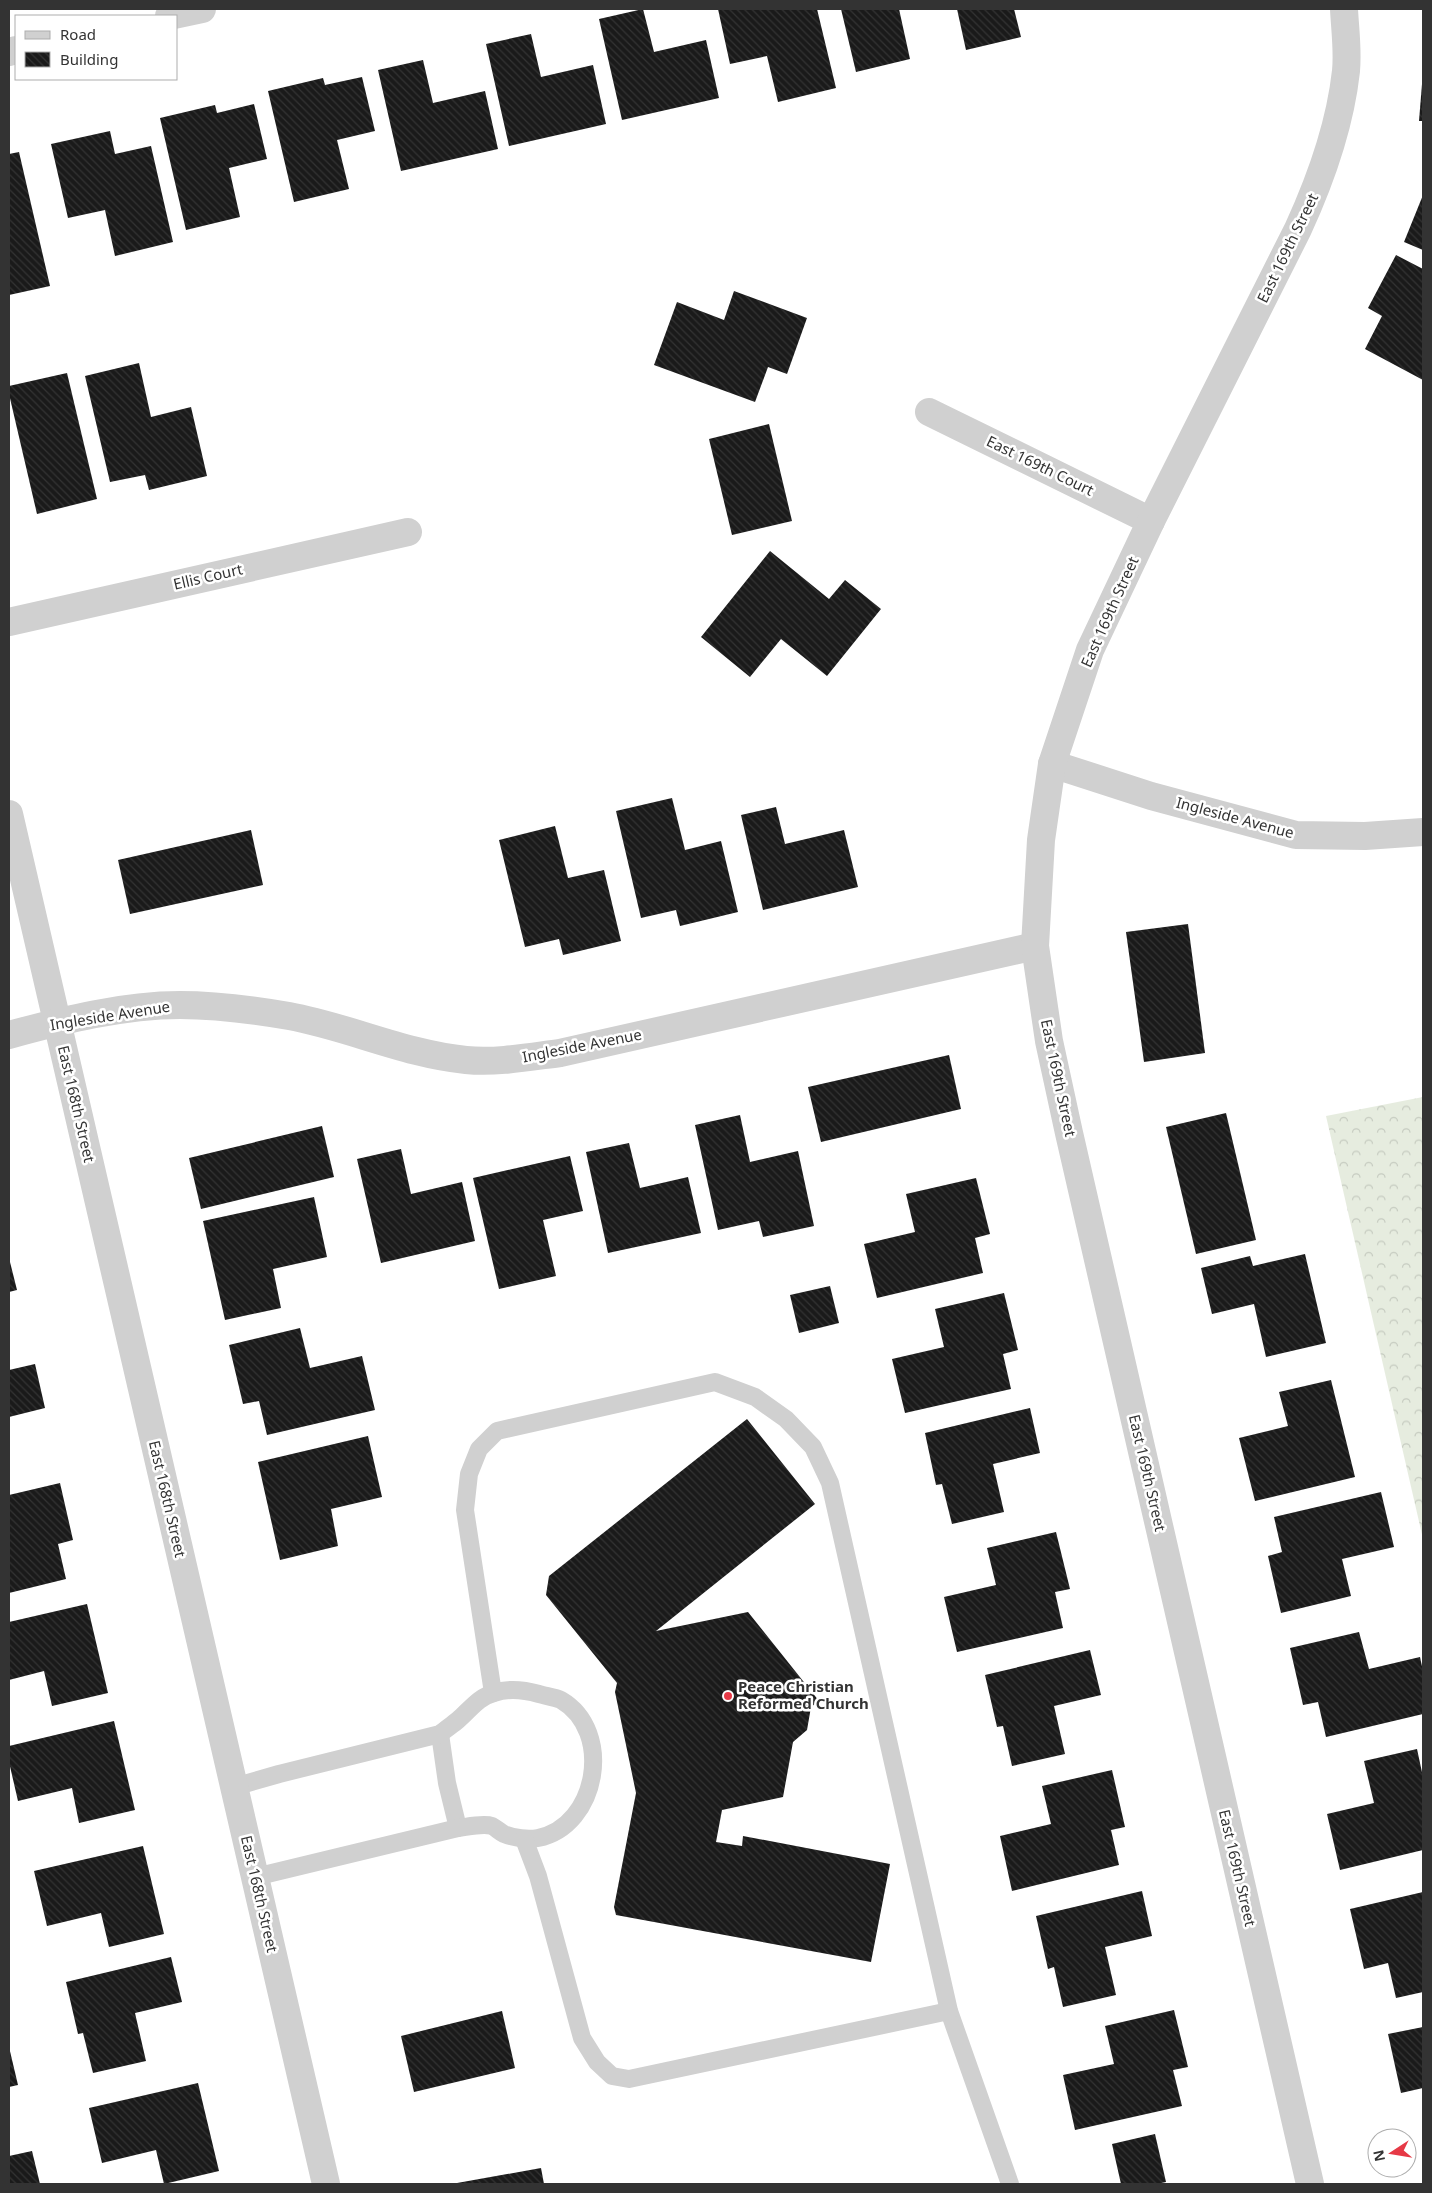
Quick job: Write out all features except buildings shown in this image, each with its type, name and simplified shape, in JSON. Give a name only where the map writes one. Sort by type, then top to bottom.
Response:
[{"type":"street","points":[[173,15],[202,9]]},
{"type":"street","name":"East 169th Street","points":[[1310,2184],[1048,1041],[1035,946],[1041,840],[1052,764],[1090,650],[1151,521],[1294,238],[1318,186],[1331,144],[1345,77],[1344,9]]},
{"type":"street","name":"East 169th Court","points":[[929,412],[1151,521]]},
{"type":"street","name":"Ellis Court","points":[[9,622],[408,532]]},
{"type":"street","name":"Ingleside Avenue","points":[[1052,764],[1150,796],[1296,835],[1365,836],[1423,832]]},
{"type":"street","name":"East 168th Street","points":[[9,814],[326,2184]]},
{"type":"street","name":"Ingleside Avenue","points":[[9,1035],[57,1022],[132,1009],[180,1005],[290,1016],[423,1052],[466,1060],[510,1060],[560,1053],[1035,946]]},
{"type":"lane","points":[[493,1693],[465,1510],[469,1474],[480,1449],[497,1432],[715,1382],[755,1397],[786,1420],[813,1447],[830,1483],[949,2011],[1010,2184]]},
{"type":"lane","points":[[234,1787],[440,1734],[460,1719],[469,1707],[493,1693],[511,1690],[533,1692],[560,1700],[578,1716],[587,1732],[593,1752],[594,1770],[589,1791],[576,1815],[556,1831],[538,1838],[524,1839],[503,1834],[490,1825],[458,1828],[255,1877]]},
{"type":"lane","points":[[440,1734],[447,1784],[458,1828]]},
{"type":"lane","points":[[524,1839],[538,1876],[582,2038],[597,2062],[612,2076],[629,2079],[949,2011]]},
{"type":"green space","points":[[1423,1097],[1423,1539],[1326,1116]]},
{"type":"place","name":"Peace Christian Reformed Church","points":[[728,1696]]}]
